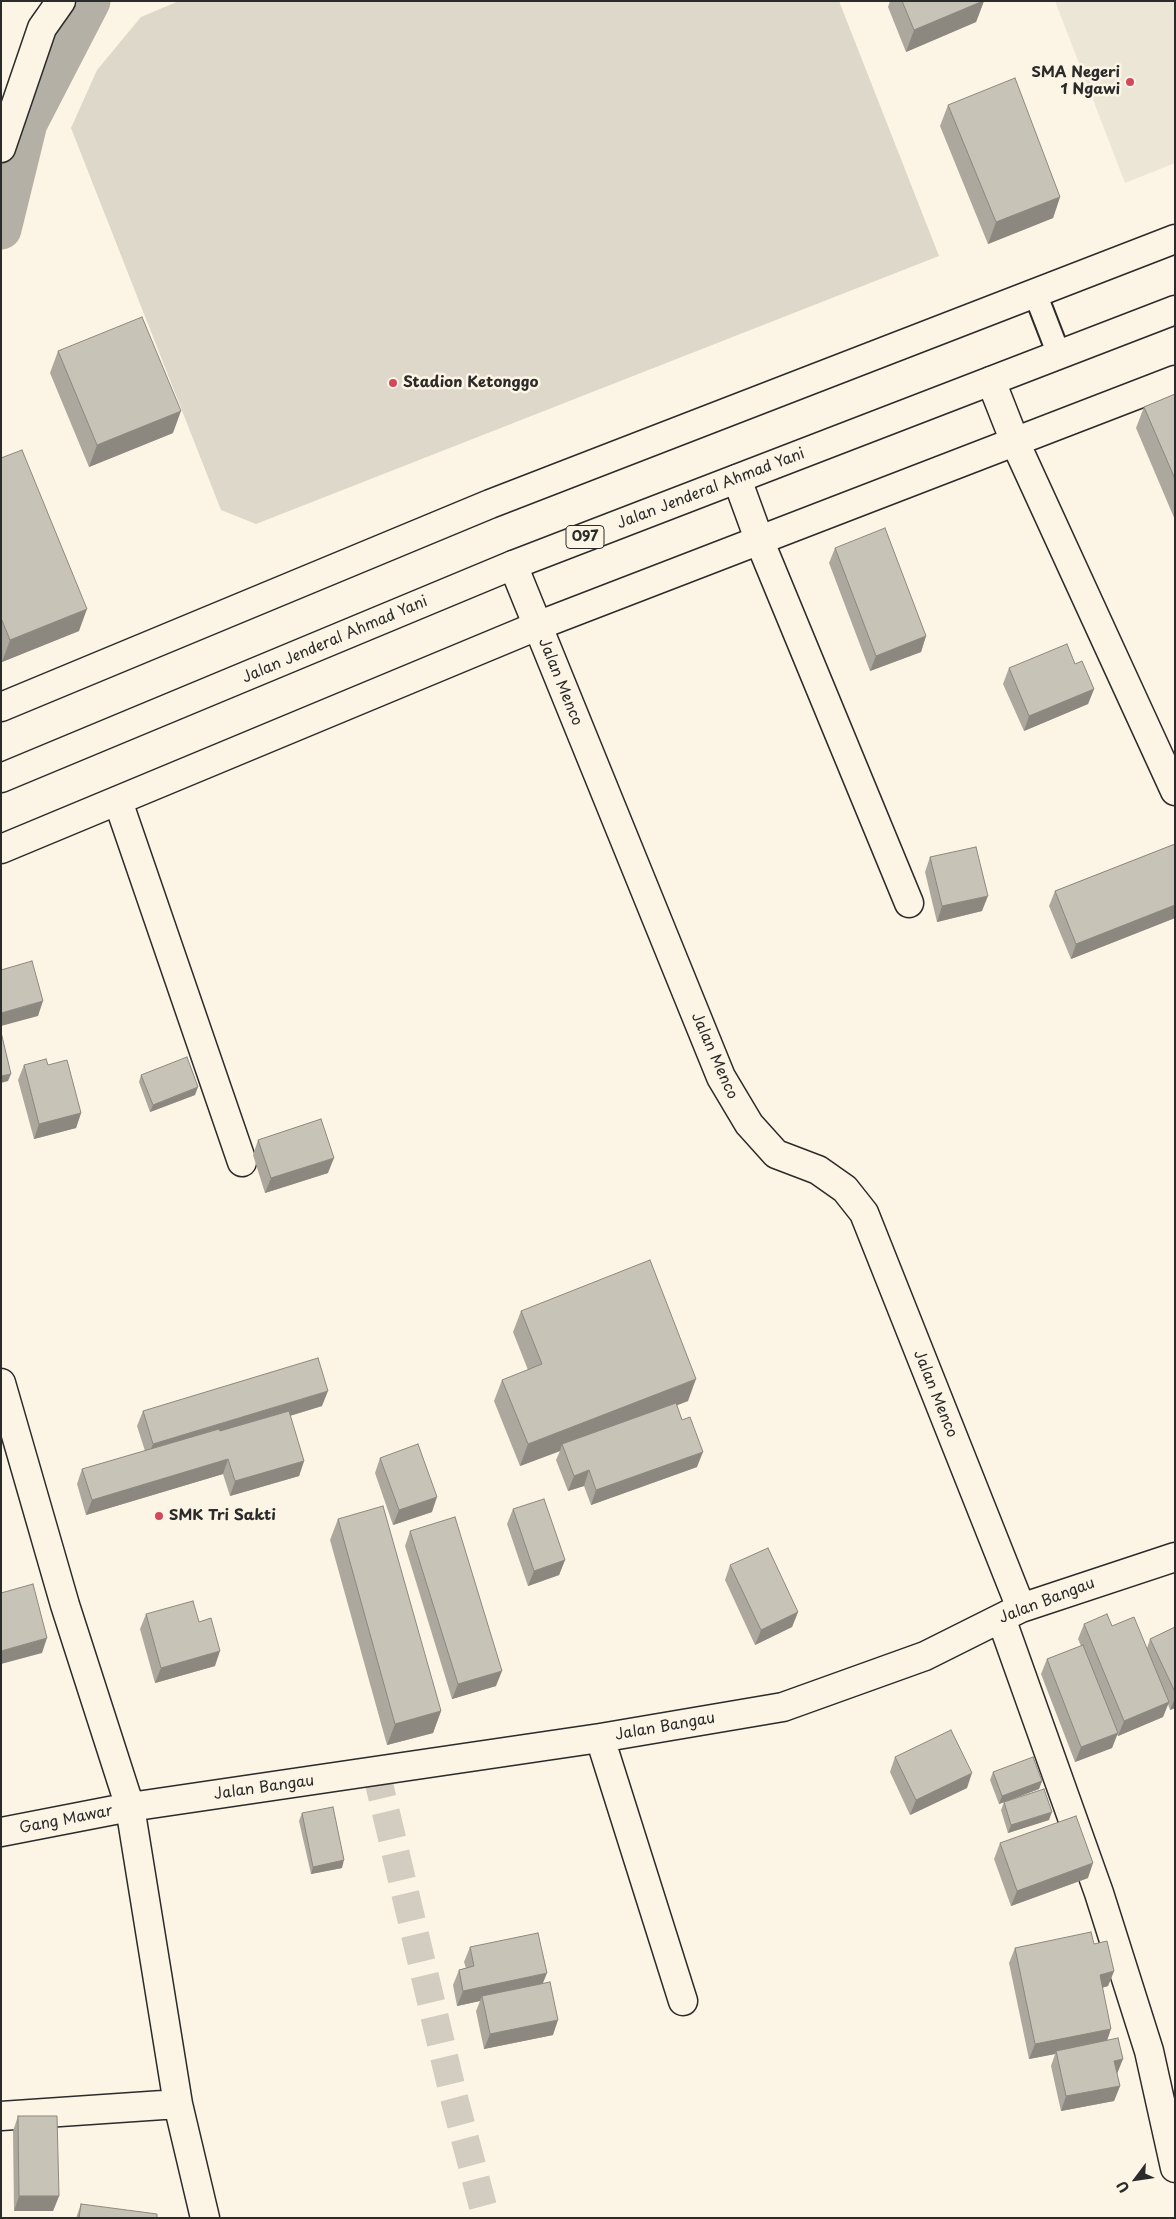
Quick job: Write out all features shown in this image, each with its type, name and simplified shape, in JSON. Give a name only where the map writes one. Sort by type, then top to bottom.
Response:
[{"type":"street","points":[[1,148],[42,28],[61,1]]},
{"type":"street","points":[[1,707],[490,504],[1175,239]]},
{"type":"street","name":"Jalan Jenderal Ahmad Yani","points":[[1,778],[513,565],[1175,310]]},
{"type":"street","points":[[1,849],[537,626],[760,542],[1175,380]]},
{"type":"street","points":[[991,381],[1015,442],[1175,791]]},
{"type":"street","points":[[737,479],[760,542],[910,903]]},
{"type":"street","name":"Jalan Menco","points":[[513,565],[721,1077],[749,1124],[776,1154],[818,1170],[845,1188],[864,1213],[1011,1613],[1148,2051],[1175,2168]]},
{"type":"street","points":[[118,801],[242,1162]]},
{"type":"street","points":[[1,1383],[65,1605],[130,1808],[178,2104],[205,2218]]},
{"type":"street","name":"Jalan Bangau","points":[[130,1808],[600,1738],[783,1707],[925,1656],[1011,1613],[1175,1556]]},
{"type":"street","points":[[600,1738],[683,2001]]},
{"type":"street","name":"Gang Mawar","points":[[1,1832],[130,1808]]},
{"type":"street","points":[[1,2116],[178,2104]]},
{"type":"lane","points":[[1035,293],[1059,355]]},
{"type":"shaded area","name":"Stadion Ketonggo","points":[[179,1],[839,1],[939,256],[256,524],[221,510],[71,128],[97,70],[141,17]]},
{"type":"shaded area","name":"SMA Negeri 1 Ngawi","points":[[1055,1],[1175,1],[1175,163],[1125,183]]},
{"type":"building","points":[[902,1],[983,1],[914,30]]},
{"type":"building","points":[[1015,78],[1060,197],[996,222],[948,105]]},
{"type":"building","points":[[142,317],[181,411],[97,445],[58,351]]},
{"type":"building","points":[[1175,394],[1175,479],[1144,407]]},
{"type":"building","points":[[22,450],[87,609],[10,640],[1,618],[1,458]]},
{"type":"building","points":[[885,528],[926,636],[876,656],[835,548]]},
{"type":"building","points":[[1067,644],[1075,664],[1082,661],[1094,689],[1029,716],[1009,668]]},
{"type":"building","points":[[1175,844],[1175,905],[1076,944],[1055,891]]},
{"type":"building","points":[[976,847],[988,896],[942,906],[930,857]]},
{"type":"building","points":[[32,961],[43,1001],[1,1013],[1,970]]},
{"type":"building","points":[[1,1032],[11,1074],[1,1076]]},
{"type":"building","points":[[187,1057],[198,1087],[153,1105],[141,1075]]},
{"type":"building","points":[[46,1059],[48,1065],[67,1060],[81,1113],[39,1124],[24,1065]]},
{"type":"building","points":[[321,1119],[334,1158],[271,1178],[258,1140]]},
{"type":"building","points":[[650,1260],[696,1379],[528,1444],[502,1380],[542,1364],[521,1311]]},
{"type":"building","points":[[318,1358],[328,1391],[153,1444],[143,1411]]},
{"type":"building","points":[[676,1403],[682,1420],[690,1417],[703,1452],[596,1490],[589,1470],[574,1476],[562,1444]]},
{"type":"building","points":[[289,1411],[304,1461],[235,1481],[228,1459],[92,1500],[82,1469],[219,1429],[220,1431]]},
{"type":"building","points":[[418,1444],[437,1497],[399,1510],[380,1458]]},
{"type":"building","points":[[544,1499],[565,1560],[534,1571],[513,1509]]},
{"type":"building","points":[[383,1506],[441,1711],[395,1724],[338,1519]]},
{"type":"building","points":[[455,1517],[502,1671],[458,1684],[410,1531]]},
{"type":"building","points":[[768,1548],[798,1612],[761,1630],[730,1565]]},
{"type":"building","points":[[33,1584],[47,1638],[1,1651],[1,1593]]},
{"type":"building","points":[[193,1601],[199,1622],[211,1618],[220,1651],[161,1668],[146,1614]]},
{"type":"building","points":[[1107,1614],[1112,1626],[1134,1617],[1169,1702],[1124,1721],[1084,1624]]},
{"type":"building","points":[[1175,1627],[1175,1692],[1150,1639]]},
{"type":"building","points":[[1083,1645],[1118,1733],[1081,1747],[1047,1659]]},
{"type":"building","points":[[951,1730],[972,1773],[916,1800],[895,1757]]},
{"type":"building","points":[[1033,1757],[1042,1781],[1002,1796],[993,1772]]},
{"type":"building","points":[[1044,1789],[1052,1812],[1011,1825],[1004,1802]]},
{"type":"building","points":[[333,1807],[344,1860],[313,1867],[302,1813]]},
{"type":"building","points":[[1076,1816],[1093,1863],[1017,1891],[1000,1843]]},
{"type":"building","points":[[1091,1932],[1094,1944],[1107,1941],[1114,1971],[1100,1975],[1111,2029],[1035,2044],[1015,1948]]},
{"type":"building","points":[[538,1933],[547,1973],[463,1991],[459,1970],[474,1966],[470,1947]]},
{"type":"building","points":[[550,1982],[558,2020],[490,2034],[482,1996]]},
{"type":"building","points":[[1118,2038],[1123,2059],[1114,2061],[1120,2086],[1066,2096],[1056,2051]]},
{"type":"building","points":[[18,2116],[57,2116],[59,2196],[19,2196]]},
{"type":"building","points":[[81,2204],[157,2214],[157,2218],[79,2218]]},
{"type":"waterway","points":[[1,229],[27,123],[90,1]]},
{"type":"tunnel","points":[[376,1771],[453,2094],[486,2218]]},
{"type":"place","name":"SMA Negeri 1 Ngawi","points":[[1130,82]]},
{"type":"place","name":"Stadion Ketonggo","points":[[393,383]]},
{"type":"place","name":"SMK Tri Sakti","points":[[159,1516]]}]
